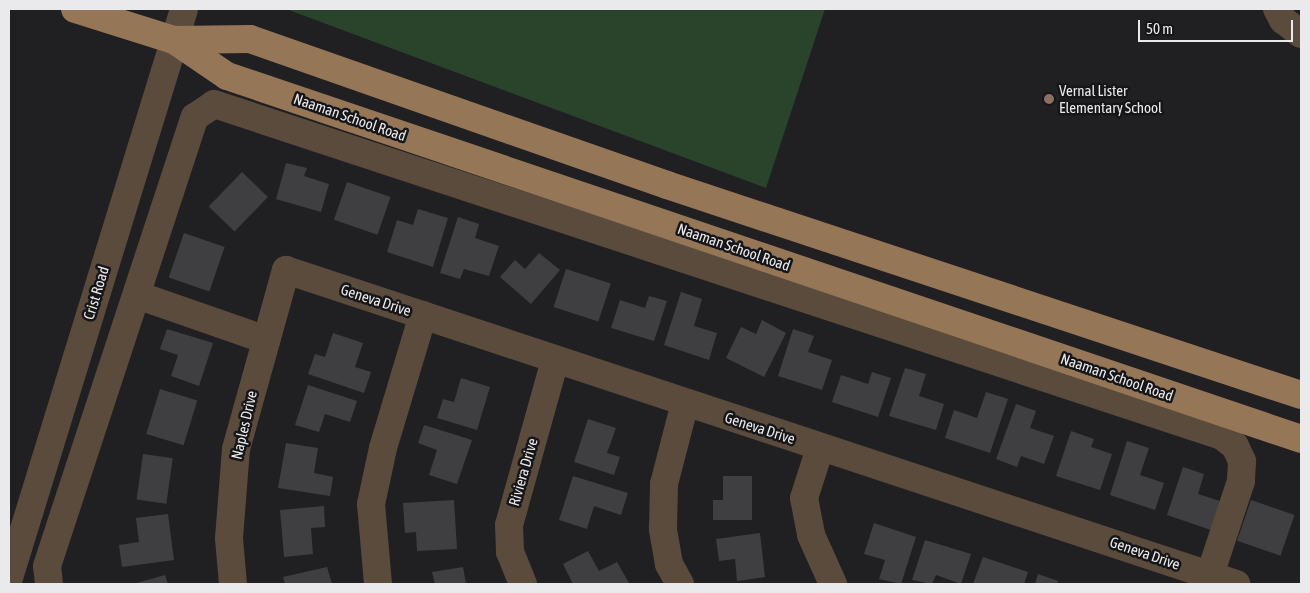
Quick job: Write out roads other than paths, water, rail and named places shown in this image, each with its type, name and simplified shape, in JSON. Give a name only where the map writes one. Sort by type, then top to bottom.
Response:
[{"type":"main road","name":"Naaman School Road","points":[[75,9],[174,40],[227,76],[1301,439]]},
{"type":"main road","name":"Naaman School Road","points":[[174,40],[250,39],[667,185],[1301,395]]},
{"type":"street","name":"Crist Road","points":[[9,578],[184,9]]},
{"type":"street","points":[[1277,9],[1283,20],[1301,34]]},
{"type":"street","points":[[49,584],[47,566],[195,117],[206,106],[222,104],[1222,436],[1235,446],[1242,461],[1241,482],[1210,576]]},
{"type":"street","name":"Geneva Drive","points":[[286,270],[1236,584]]},
{"type":"street","name":"Naples Drive","points":[[233,584],[229,538],[236,449],[286,270]]},
{"type":"street","points":[[137,295],[266,340]]},
{"type":"street","points":[[378,584],[371,504],[383,448],[423,315]]},
{"type":"street","name":"Riviera Drive","points":[[523,584],[510,552],[509,525],[556,360]]},
{"type":"street","points":[[680,584],[670,564],[663,529],[664,484],[685,403]]},
{"type":"street","points":[[820,448],[804,498],[812,535],[833,584]]},
{"type":"place","name":"Vernal Lister Elementary School","points":[[1049,99]]}]
